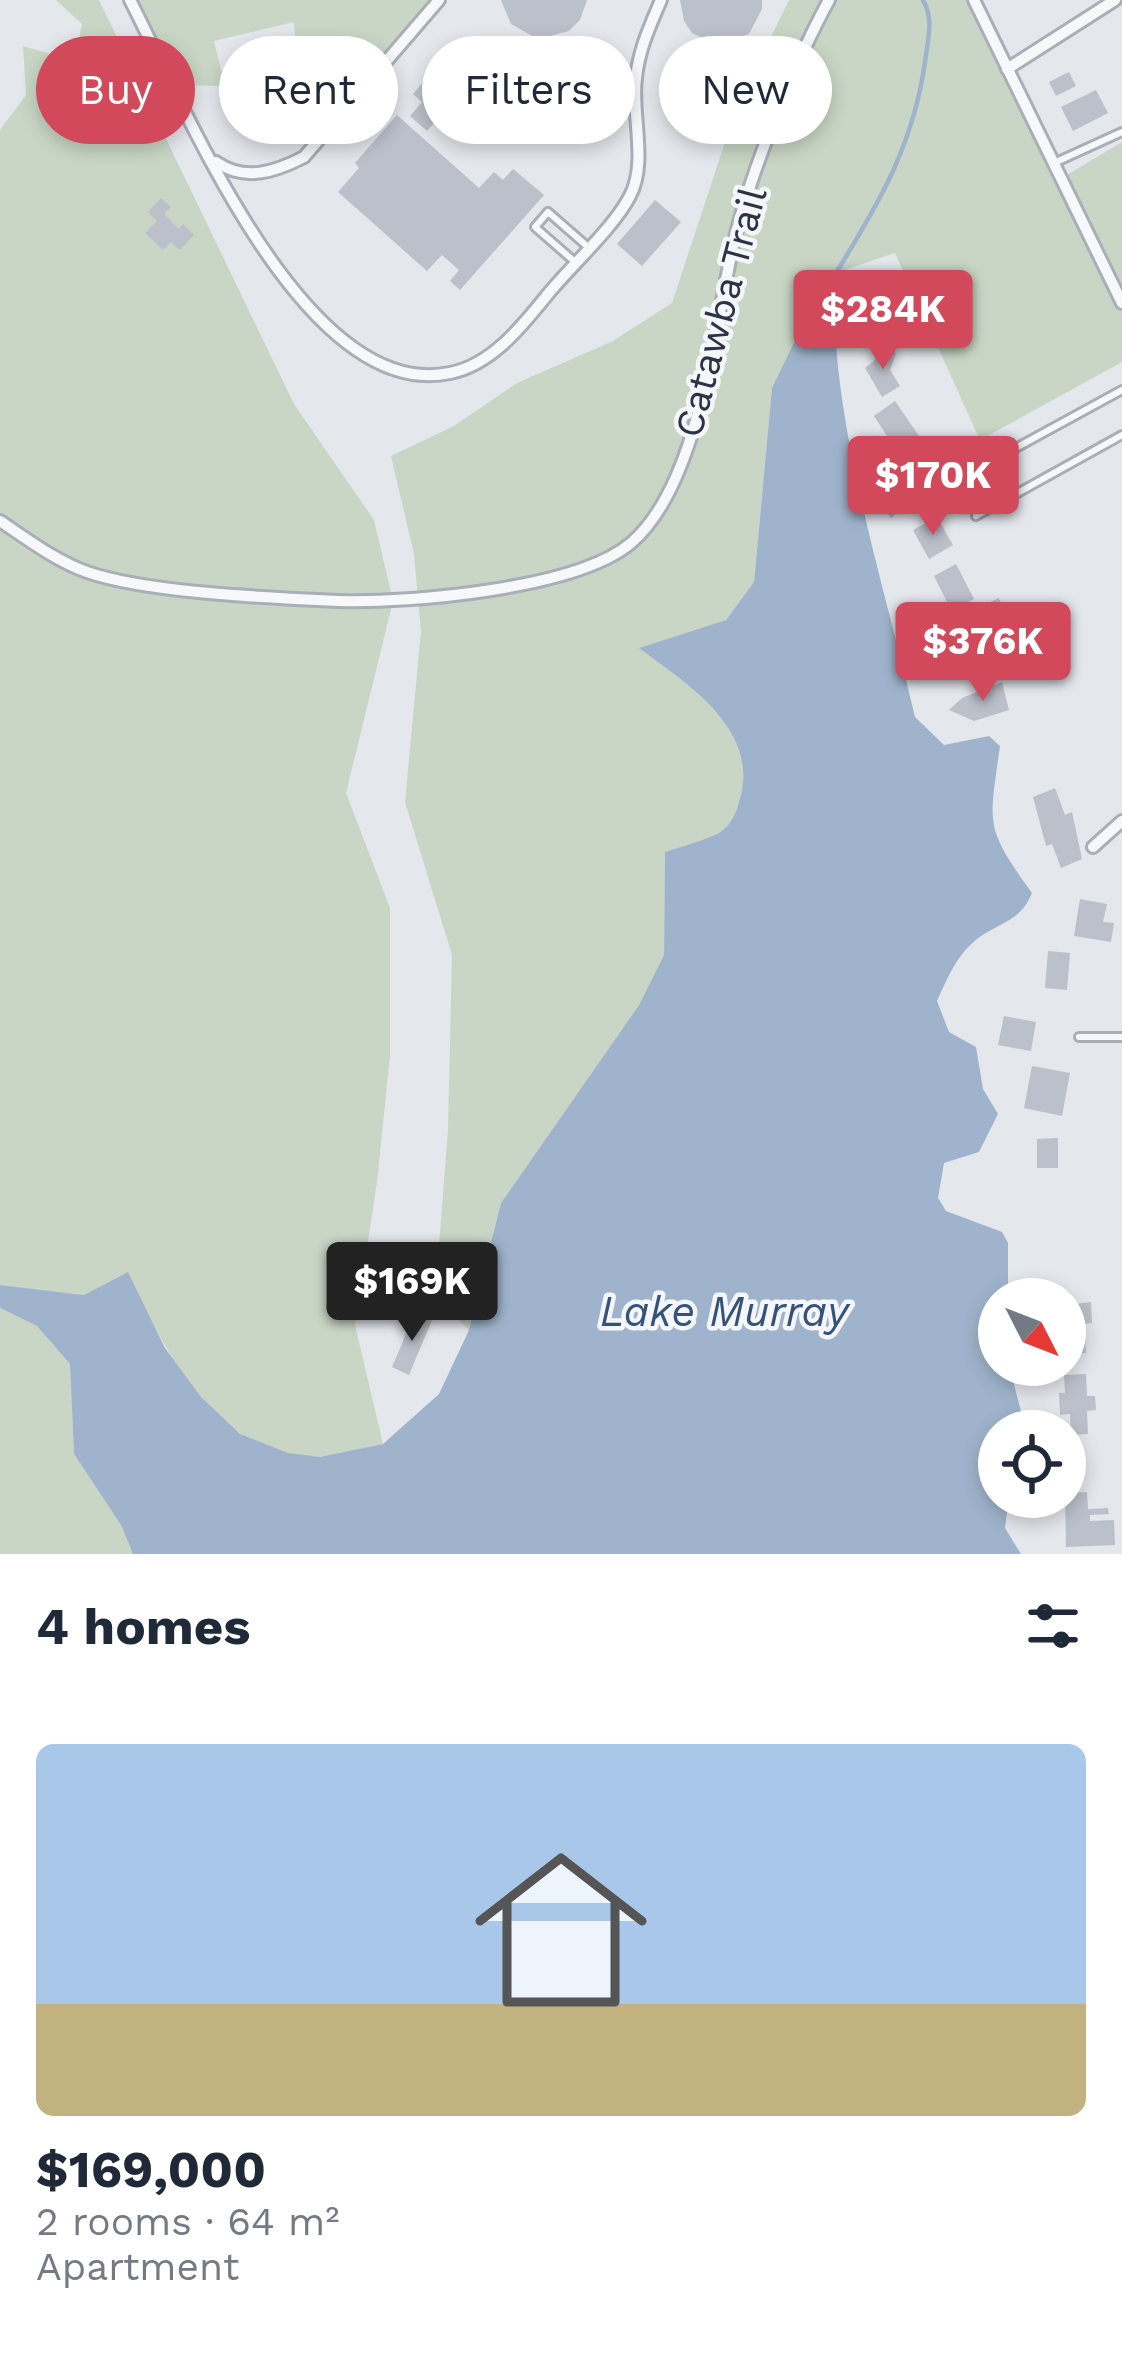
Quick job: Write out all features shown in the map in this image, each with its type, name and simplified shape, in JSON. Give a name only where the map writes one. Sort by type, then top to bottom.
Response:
[{"type":"street","points":[[130,0],[213,160],[290,291],[329,331],[371,362],[409,374],[452,373],[486,356],[516,333],[631,195],[638,132],[635,79],[642,44],[661,0]]},
{"type":"street","points":[[213,160],[247,176],[304,157],[440,0]]},
{"type":"street","name":"Catawba Trail","points":[[0,521],[61,560],[107,578],[307,600],[419,598],[555,578],[609,560],[633,542],[656,512],[682,452],[700,403],[747,198],[829,0]]},
{"type":"street","points":[[974,0],[1122,303]]},
{"type":"street","points":[[1007,69],[1115,0]]},
{"type":"street","points":[[1093,847],[1122,821]]},
{"type":"lane","points":[[1054,163],[1122,132]]},
{"type":"lane","points":[[574,262],[535,227],[548,212],[588,247]]},
{"type":"lane","points":[[959,479],[1122,390]]},
{"type":"lane","points":[[976,516],[1122,435]]},
{"type":"lane","points":[[1079,1037],[1122,1037]]},
{"type":"green space","points":[[56,0],[99,0],[116,36],[79,36],[82,24]]},
{"type":"green space","points":[[130,0],[439,0],[398,48],[398,36],[295,36],[294,22],[219,36],[214,41],[219,86],[195,85],[195,36],[149,36]]},
{"type":"green space","points":[[789,0],[974,0],[1062,178],[1122,142],[1122,362],[980,440],[895,253],[836,273],[772,388],[754,582],[726,620],[640,648],[698,694],[730,732],[743,777],[738,807],[719,833],[665,852],[664,955],[639,1005],[501,1203],[469,1330],[435,1297],[448,1130],[452,955],[405,802],[421,631],[414,554],[391,456],[454,426],[517,383],[613,341],[672,303],[724,144],[832,144],[832,36],[771,36]]},
{"type":"green space","points":[[23,46],[36,50],[36,144],[169,144],[294,404],[374,520],[393,601],[346,793],[390,908],[390,1055],[355,1325],[383,1444],[335,1456],[283,1453],[251,1440],[223,1420],[178,1366],[128,1273],[84,1295],[0,1285],[0,130],[26,95]]},
{"type":"green space","points":[[0,1308],[37,1326],[70,1364],[74,1454],[121,1525],[133,1554],[0,1554]]},
{"type":"water","name":"Lake Murray","points":[[836,273],[839,379],[848,437],[915,717],[944,745],[989,736],[1000,746],[994,824],[1005,853],[1032,893],[1017,915],[966,950],[937,1001],[949,1032],[976,1047],[983,1089],[998,1114],[979,1152],[944,1163],[938,1198],[946,1211],[1002,1232],[1008,1243],[1008,1278],[978,1278],[978,1386],[1014,1386],[1021,1410],[978,1410],[978,1518],[1006,1518],[1005,1528],[1021,1554],[133,1554],[121,1525],[74,1454],[70,1364],[37,1326],[0,1308],[0,1285],[84,1295],[128,1272],[165,1348],[201,1397],[240,1434],[288,1453],[320,1457],[383,1444],[439,1394],[469,1330],[501,1203],[639,1005],[664,955],[665,852],[719,833],[738,806],[743,776],[730,731],[698,694],[639,648],[726,620],[754,582],[772,388],[824,281]]},
{"type":"building","points":[[501,0],[587,0],[580,20],[569,31],[533,36],[511,24]]},
{"type":"building","points":[[680,0],[762,0],[749,34],[743,36],[698,36],[684,21]]},
{"type":"building","points":[[1069,72],[1076,86],[1056,96],[1049,82]]},
{"type":"building","points":[[1096,90],[1108,113],[1073,131],[1061,107]]},
{"type":"building","points":[[422,102],[422,127],[410,116]]},
{"type":"building","points":[[398,116],[422,137],[422,144],[430,144],[479,188],[494,172],[503,180],[513,169],[544,195],[460,290],[450,281],[459,270],[442,255],[427,271],[338,192],[359,168],[355,163],[372,144],[398,144]]},
{"type":"building","points":[[161,198],[171,207],[164,214],[179,229],[183,224],[194,235],[180,250],[171,242],[163,250],[145,233],[157,221],[148,212]]},
{"type":"building","points":[[655,200],[681,222],[642,266],[617,244]]},
{"type":"building","points":[[881,307],[890,333],[856,345],[847,319]]},
{"type":"building","points":[[878,348],[896,353],[890,370],[900,386],[882,397],[865,368],[874,361]]},
{"type":"building","points":[[895,401],[919,436],[897,451],[874,416]]},
{"type":"building","points":[[895,478],[906,492],[919,481],[925,490],[891,518],[873,495]]},
{"type":"building","points":[[937,517],[953,545],[929,559],[913,530]]},
{"type":"building","points":[[956,564],[974,599],[951,610],[934,576]]},
{"type":"building","points":[[999,598],[1007,618],[999,622],[1010,648],[990,657],[977,628],[963,634],[956,618]]},
{"type":"building","points":[[1029,623],[1035,637],[1016,645],[1009,631]]},
{"type":"building","points":[[1002,682],[1009,710],[974,721],[949,710],[962,698]]},
{"type":"building","points":[[1055,788],[1065,815],[1072,812],[1082,859],[1061,868],[1052,844],[1046,846],[1033,797]]},
{"type":"building","points":[[1080,899],[1107,904],[1103,922],[1114,923],[1111,942],[1074,936]]},
{"type":"building","points":[[1048,951],[1070,953],[1067,990],[1045,988]]},
{"type":"building","points":[[1004,1016],[1036,1022],[1031,1051],[998,1045]]},
{"type":"building","points":[[1032,1066],[1070,1073],[1062,1116],[1024,1108]]},
{"type":"building","points":[[1058,1138],[1058,1168],[1037,1168],[1037,1139]]},
{"type":"building","points":[[1091,1302],[1092,1323],[1086,1324],[1086,1303]]},
{"type":"building","points":[[415,1313],[432,1320],[409,1375],[392,1367]]},
{"type":"building","points":[[1086,1374],[1087,1396],[1095,1396],[1096,1410],[1087,1411],[1088,1434],[1086,1410],[1060,1410],[1059,1393],[1065,1393],[1065,1386],[1086,1386]]},
{"type":"building","points":[[1086,1492],[1088,1509],[1108,1508],[1109,1514],[1090,1515],[1090,1521],[1114,1520],[1115,1545],[1066,1547],[1065,1518],[1086,1518]]},
{"type":"waterway","points":[[836,273],[881,195],[914,116],[929,33],[923,0]]}]
